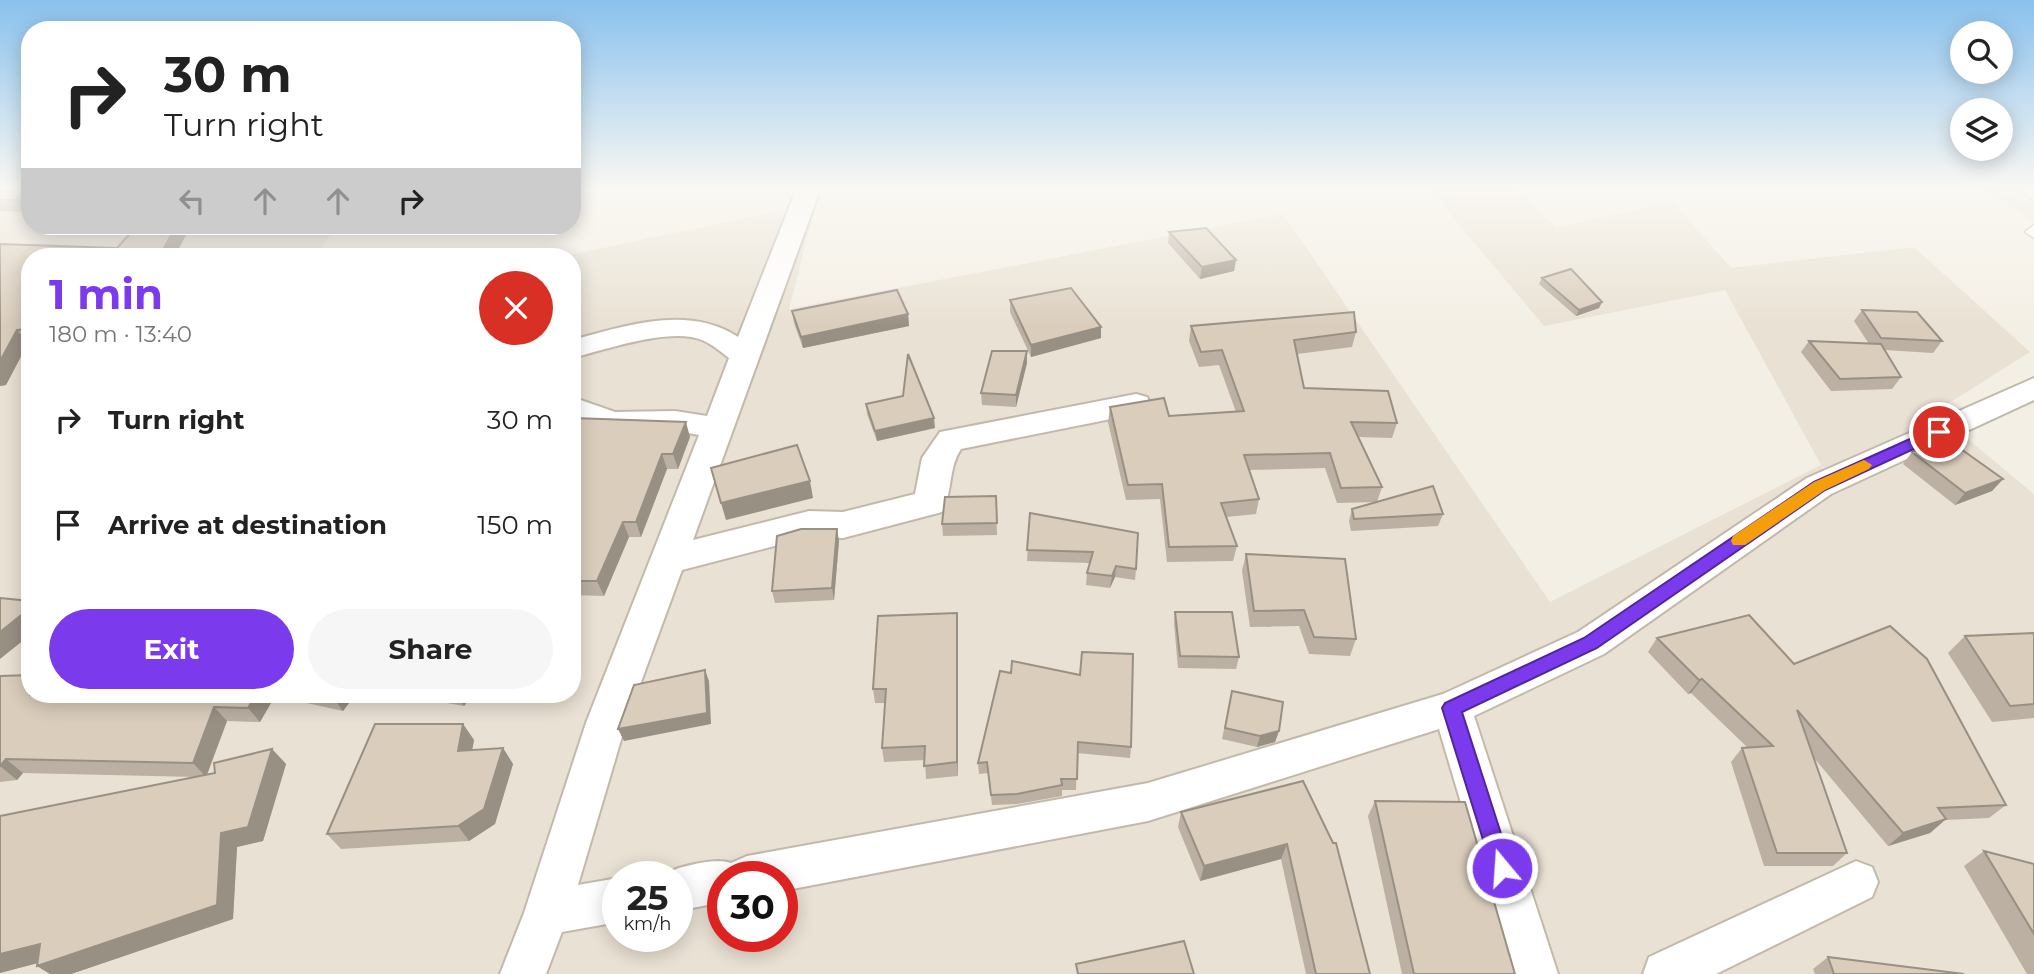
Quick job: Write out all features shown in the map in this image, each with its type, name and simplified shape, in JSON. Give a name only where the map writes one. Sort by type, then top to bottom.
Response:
[{"type":"street","points":[[523,974],[547,913],[606,723],[791,235]]},
{"type":"street","points":[[581,347],[681,328],[708,332],[745,355]]},
{"type":"street","points":[[798,867],[1147,802],[1452,708],[1591,643],[1819,486],[2034,388]]},
{"type":"street","points":[[668,560],[809,524],[843,525],[930,503],[938,458],[951,440],[1136,404]]},
{"type":"street","points":[[581,413],[627,425],[691,423],[717,430]]},
{"type":"street","points":[[1452,708],[1535,974]]},
{"type":"street","points":[[1666,974],[1856,883]]},
{"type":"street","points":[[547,913],[602,903]]},
{"type":"shaded area","points":[[0,235],[330,235],[320,248],[21,248],[21,703],[581,703],[581,253],[662,235],[808,235],[789,309],[1171,235],[1298,235],[1550,602],[1821,465],[1725,290],[1544,326],[1468,235],[1702,235],[1731,268],[1914,247],[2030,352],[1935,412],[2034,494],[2034,974],[0,974]]},
{"type":"building","points":[[128,235],[171,235],[164,248],[117,248]]},
{"type":"building","points":[[1172,235],[1213,235],[1236,260],[1202,267]]},
{"type":"building","points":[[0,244],[117,248],[21,248],[21,330],[17,330],[0,361]]},
{"type":"building","points":[[1571,269],[1602,302],[1579,310],[1542,278]]},
{"type":"building","points":[[1071,288],[1101,327],[1031,345],[1010,300]]},
{"type":"building","points":[[897,290],[908,314],[801,337],[792,311]]},
{"type":"building","points":[[1862,310],[1917,312],[1942,341],[1881,338]]},
{"type":"building","points":[[1354,312],[1356,332],[1294,340],[1304,388],[1388,391],[1397,423],[1351,422],[1382,487],[1341,488],[1330,453],[1244,455],[1259,499],[1221,503],[1237,546],[1169,547],[1162,484],[1128,485],[1110,407],[1164,398],[1169,416],[1244,411],[1222,350],[1201,352],[1191,326]]},
{"type":"building","points":[[1809,341],[1881,344],[1901,377],[1840,379]]},
{"type":"building","points":[[992,351],[1027,351],[1016,395],[981,393]]},
{"type":"building","points":[[908,354],[934,418],[875,431],[866,404],[903,396]]},
{"type":"building","points":[[581,418],[686,422],[673,454],[662,454],[636,522],[623,522],[597,581],[581,581]]},
{"type":"building","points":[[1944,437],[2003,479],[1965,493],[1912,452]]},
{"type":"building","points":[[797,445],[810,481],[721,503],[711,468]]},
{"type":"building","points":[[1433,486],[1443,514],[1354,519],[1352,509]]},
{"type":"building","points":[[996,496],[997,523],[942,524],[945,497]]},
{"type":"building","points":[[1030,513],[1138,533],[1136,569],[1116,566],[1112,576],[1087,573],[1093,552],[1027,550]]},
{"type":"building","points":[[801,529],[837,529],[832,588],[772,591],[777,536]]},
{"type":"building","points":[[1246,554],[1345,559],[1356,639],[1314,637],[1304,610],[1254,611]]},
{"type":"building","points":[[0,598],[21,600],[21,615],[0,632]]},
{"type":"building","points":[[1175,612],[1232,612],[1239,657],[1180,656]]},
{"type":"building","points":[[957,613],[957,762],[924,766],[925,746],[882,748],[886,689],[873,689],[878,616]]},
{"type":"building","points":[[1749,615],[1794,664],[1890,626],[1927,659],[2006,805],[1938,808],[1946,819],[1903,833],[1797,710],[1847,853],[1777,853],[1742,748],[1773,746],[1702,679],[1699,680],[1657,638]]},
{"type":"building","points":[[2034,633],[2034,704],[2010,706],[1965,636]]},
{"type":"building","points":[[1082,652],[1133,654],[1131,747],[1078,742],[1077,779],[1061,779],[1062,785],[1017,794],[991,795],[987,762],[978,763],[1000,671],[1011,673],[1012,661],[1080,675]]},
{"type":"building","points":[[705,670],[707,713],[618,729],[634,685]]},
{"type":"building","points":[[21,675],[21,703],[251,703],[248,708],[214,707],[193,763],[6,759],[0,766],[0,676]]},
{"type":"building","points":[[1232,691],[1283,702],[1279,731],[1260,736],[1225,728]]},
{"type":"building","points":[[375,724],[463,724],[458,751],[503,748],[484,809],[458,826],[327,834]]},
{"type":"building","points":[[272,749],[248,827],[221,833],[217,905],[37,966],[40,944],[0,954],[0,816],[215,773],[214,763]]},
{"type":"building","points":[[1303,781],[1333,843],[1336,843],[1370,974],[1316,974],[1287,844],[1204,866],[1181,812]]},
{"type":"building","points":[[1375,801],[1465,802],[1515,974],[1414,974]]},
{"type":"building","points":[[1984,851],[2034,864],[2034,934]]},
{"type":"building","points":[[1184,941],[1194,974],[1078,974],[1076,964]]},
{"type":"building","points":[[1828,957],[1964,974],[1834,974]]},
{"type":"slow traffic","points":[[1739,541],[1819,486],[1864,465]]},
{"type":"route","points":[[1502,868],[1452,708],[1591,643],[1819,486],[1939,432]]}]
